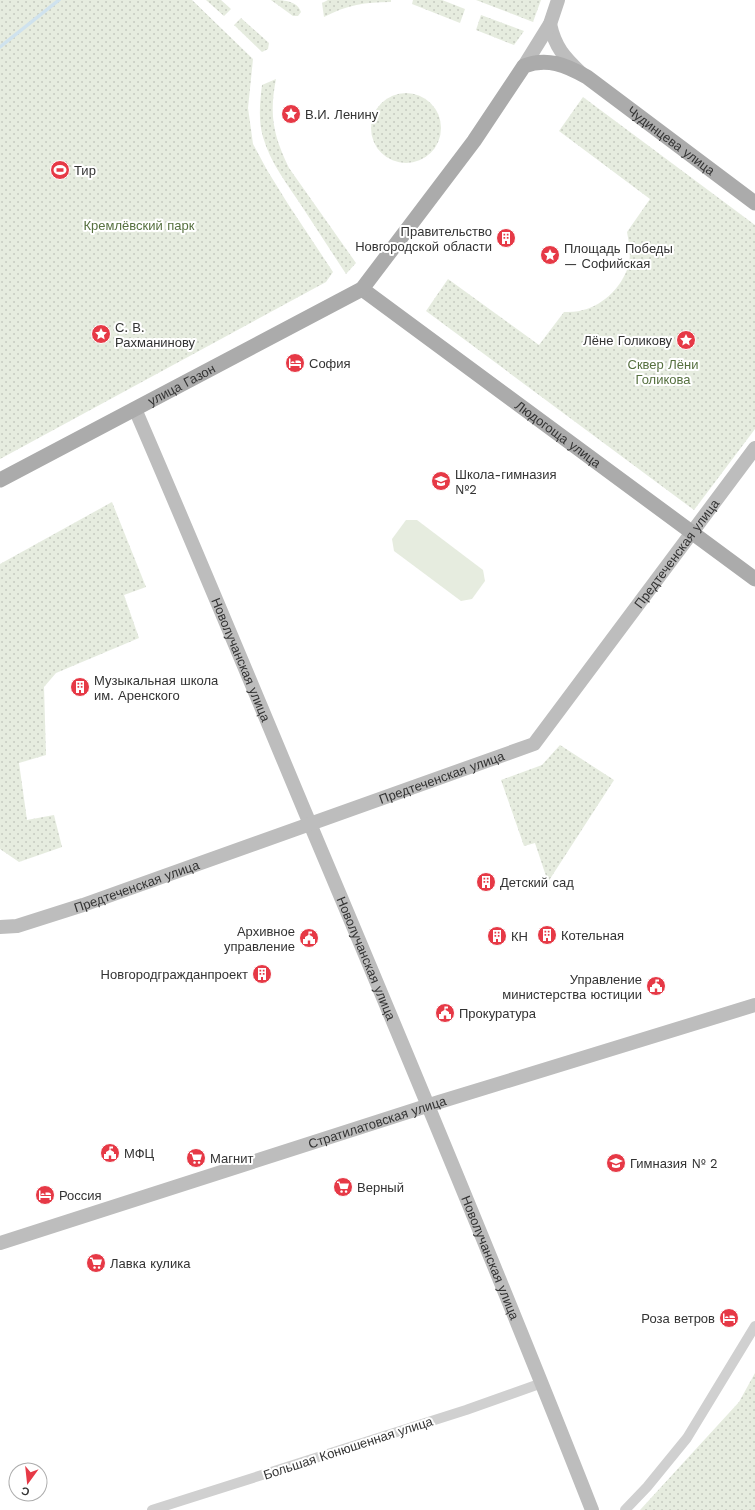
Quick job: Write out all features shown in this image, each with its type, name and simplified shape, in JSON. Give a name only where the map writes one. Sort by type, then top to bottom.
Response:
[{"type":"main road","name":"Чудинцева улица","points":[[524,66],[534,62],[548,62],[569,68],[587,77],[755,203]]},
{"type":"main road","points":[[362,289],[474,141],[524,66]]},
{"type":"main road","name":"улица Газон","points":[[0,480],[362,289]]},
{"type":"main road","name":"Людогоща улица","points":[[362,289],[755,579]]},
{"type":"street","points":[[524,66],[550,24],[558,0]]},
{"type":"street","name":"Чудинцева улица","points":[[550,24],[554,41],[558,48],[565,57],[587,77]]},
{"type":"street","name":"Новолучанская улица","points":[[135,409],[429,1105],[592,1510]]},
{"type":"street","name":"Предтеченская улица","points":[[0,928],[18,926],[83,905],[534,744],[755,448]]},
{"type":"street","name":"Стратилатовская улица","points":[[0,1243],[429,1105],[755,1006]]},
{"type":"street","points":[[625,1510],[647,1487],[687,1438],[755,1326]]},
{"type":"street","name":"Большая Конюшенная улица","points":[[152,1510],[482,1405],[542,1383]]},
{"type":"green space","name":"Кремлёвский парк","points":[[0,0],[192,0],[253,59],[248,108],[253,144],[288,204],[333,272],[326,282],[0,459]]},
{"type":"green space","points":[[206,0],[221,0],[231,9],[224,16]]},
{"type":"green space","points":[[271,0],[293,3],[301,12],[298,16],[293,16]]},
{"type":"green space","points":[[328,0],[391,0],[391,2],[356,5],[324,17],[322,3]]},
{"type":"green space","points":[[413,0],[442,0],[465,9],[460,23],[412,4]]},
{"type":"green space","points":[[476,0],[541,0],[533,22]]},
{"type":"green space","points":[[481,15],[524,31],[514,45],[476,30]]},
{"type":"green space","points":[[241,18],[269,43],[268,49],[262,52],[234,25]]},
{"type":"green space","points":[[276,79],[273,114],[279,145],[289,168],[356,263],[346,274],[279,172],[266,146],[261,131],[260,118],[262,85]]},
{"type":"green space","points":[[399,93],[413,93],[426,99],[435,108],[441,121],[439,141],[431,153],[413,163],[399,163],[386,157],[377,148],[371,135],[371,121],[377,108],[386,99]]},
{"type":"green space","name":"Сквер Лёни Голикова","points":[[583,97],[755,225],[755,429],[694,510],[426,311],[448,279],[539,345],[564,312],[578,311],[598,304],[618,286],[623,279],[630,259],[627,232],[650,199],[559,131]]},
{"type":"green space","points":[[112,502],[146,587],[124,595],[139,638],[56,673],[44,687],[46,755],[19,763],[27,820],[54,815],[62,847],[19,862],[0,849],[0,564]]},
{"type":"green space","points":[[406,520],[417,520],[483,570],[485,581],[472,599],[461,601],[394,551],[392,539]]},
{"type":"green space","points":[[560,745],[614,780],[548,882],[535,843],[524,846],[501,780],[542,765]]},
{"type":"green space","points":[[755,1373],[755,1510],[640,1510],[739,1402]]},
{"type":"waterway","points":[[0,47],[59,0]]},
{"type":"place","name":"В.И. Ленину","points":[[291,114]]},
{"type":"place","name":"Тир","points":[[60,170]]},
{"type":"place","name":"Правительство Новгородской области","points":[[506,238]]},
{"type":"place","name":"Площадь Победы — Софийская","points":[[550,255]]},
{"type":"place","name":"С. В. Рахманинову","points":[[101,334]]},
{"type":"place","name":"Лёне Голикову","points":[[686,340]]},
{"type":"place","name":"София","points":[[295,363]]},
{"type":"place","name":"Школа-гимназия №2","points":[[441,481]]},
{"type":"place","name":"Музыкальная школа им. Аренского","points":[[80,687]]},
{"type":"place","name":"Детский сад","points":[[486,882]]},
{"type":"place","name":"Котельная","points":[[547,935]]},
{"type":"place","name":"КН","points":[[497,936]]},
{"type":"place","name":"Архивное управление","points":[[309,938]]},
{"type":"place","name":"Новгородгражданпроект","points":[[262,974]]},
{"type":"place","name":"Управление министерства юстиции","points":[[656,986]]},
{"type":"place","name":"Прокуратура","points":[[445,1013]]},
{"type":"place","name":"МФЦ","points":[[110,1153]]},
{"type":"place","name":"Магнит","points":[[196,1158]]},
{"type":"place","name":"Гимназия № 2","points":[[616,1163]]},
{"type":"place","name":"Верный","points":[[343,1187]]},
{"type":"place","name":"Россия","points":[[45,1195]]},
{"type":"place","name":"Лавка кулика","points":[[96,1263]]},
{"type":"place","name":"Роза ветров","points":[[729,1318]]}]
